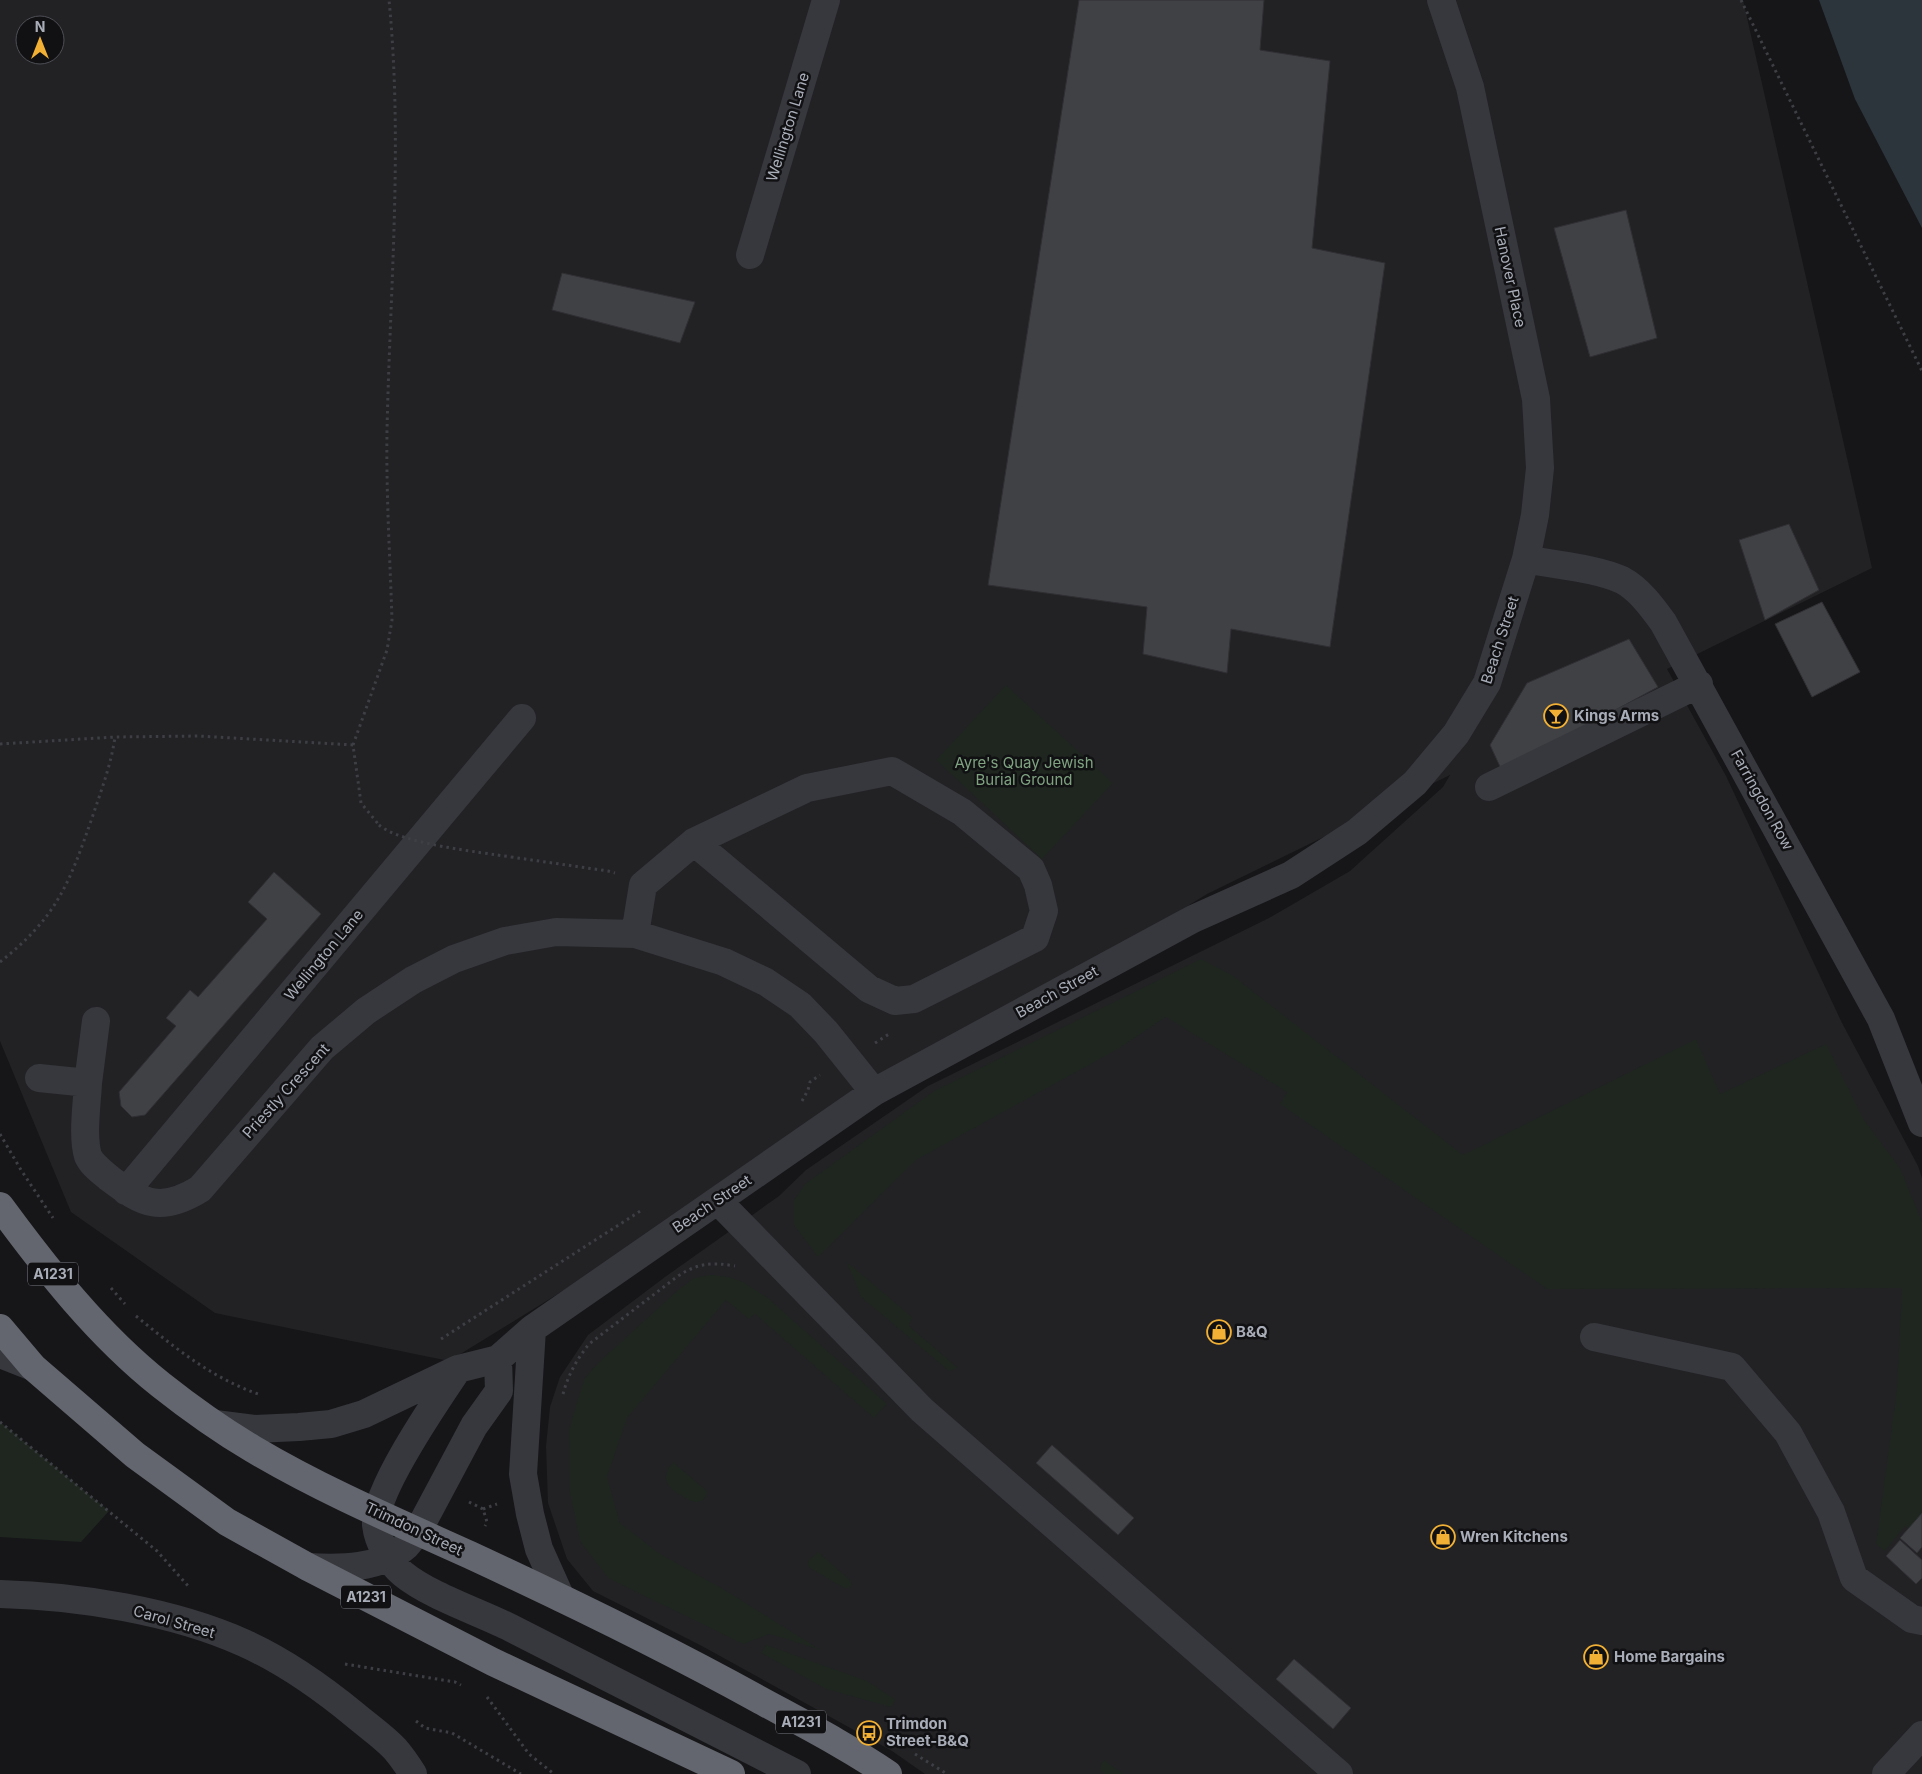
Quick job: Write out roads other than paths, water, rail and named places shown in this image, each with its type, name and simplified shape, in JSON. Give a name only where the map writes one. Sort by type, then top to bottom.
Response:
[{"type":"highway","name":"Trimdon Street","points":[[0,1206],[33,1250],[110,1340],[160,1384],[253,1449],[324,1487],[561,1598],[711,1673],[854,1751],[888,1774]]},
{"type":"highway","name":"A1231","points":[[0,1328],[33,1367],[135,1455],[219,1517],[308,1567],[493,1662],[731,1774]]},
{"type":"street","name":"Wellington Lane","points":[[750,255],[826,0]]},
{"type":"street","name":"Hanover Place","points":[[1441,0],[1470,87],[1536,399],[1540,468],[1535,515],[1526,559]]},
{"type":"street","name":"Farringdon Row","points":[[1526,559],[1598,573],[1623,581],[1642,596],[1664,622],[1881,1019],[1922,1123]]},
{"type":"street","name":"Beach Street","points":[[215,1424],[255,1428],[331,1424],[364,1414],[458,1369],[498,1359],[532,1329],[874,1092],[1193,919],[1291,875],[1357,832],[1415,783],[1456,734],[1487,683],[1526,559]]},
{"type":"street","points":[[1489,787],[1699,684]]},
{"type":"street","name":"Wellington Lane","points":[[126,1191],[522,718]]},
{"type":"street","points":[[635,934],[643,885],[694,842],[807,788],[892,771],[962,812],[1031,869],[1038,885],[1044,911],[1035,938],[914,999],[895,1001],[869,989],[694,842]]},
{"type":"street","name":"Priestly Crescent","points":[[96,1021],[88,1083],[86,1142],[89,1158],[97,1168],[126,1191],[148,1202],[167,1203],[183,1199],[200,1189],[322,1048],[366,1011],[413,980],[454,958],[505,941],[556,932],[635,934],[724,962],[766,982],[800,1005],[826,1032],[874,1092]]},
{"type":"street","points":[[39,1078],[88,1083]]},
{"type":"street","points":[[718,1201],[922,1410],[1339,1774]]},
{"type":"street","points":[[532,1329],[524,1474],[530,1514],[539,1549],[561,1598]]},
{"type":"street","points":[[1594,1337],[1732,1367],[1788,1433],[1831,1512],[1854,1578],[1912,1619],[1922,1621]]},
{"type":"street","points":[[0,1354],[33,1367]]},
{"type":"street","points":[[308,1567],[350,1567],[371,1563],[389,1558],[406,1546],[418,1531],[474,1426],[499,1390],[498,1359]]},
{"type":"street","points":[[458,1369],[419,1428],[385,1492],[377,1512],[376,1525],[379,1540],[389,1558],[402,1574],[423,1587],[508,1626],[798,1774]]},
{"type":"street","name":"Carol Street","points":[[0,1594],[30,1595],[114,1606],[184,1621],[244,1643],[290,1668],[333,1696],[395,1749],[413,1774]]},
{"type":"street","points":[[1886,1774],[1922,1735]]},
{"type":"place","name":"Kings Arms","points":[[1556,716]]},
{"type":"place","name":"B&Q","points":[[1219,1332]]},
{"type":"place","name":"Wren Kitchens","points":[[1443,1537]]},
{"type":"place","name":"Home Bargains","points":[[1596,1657]]},
{"type":"place","name":"Trimdon Street-B&Q","points":[[869,1733]]},
{"type":"park label","name":"Ayre's Quay Jewish Burial Ground","points":[[1024,772]]}]
